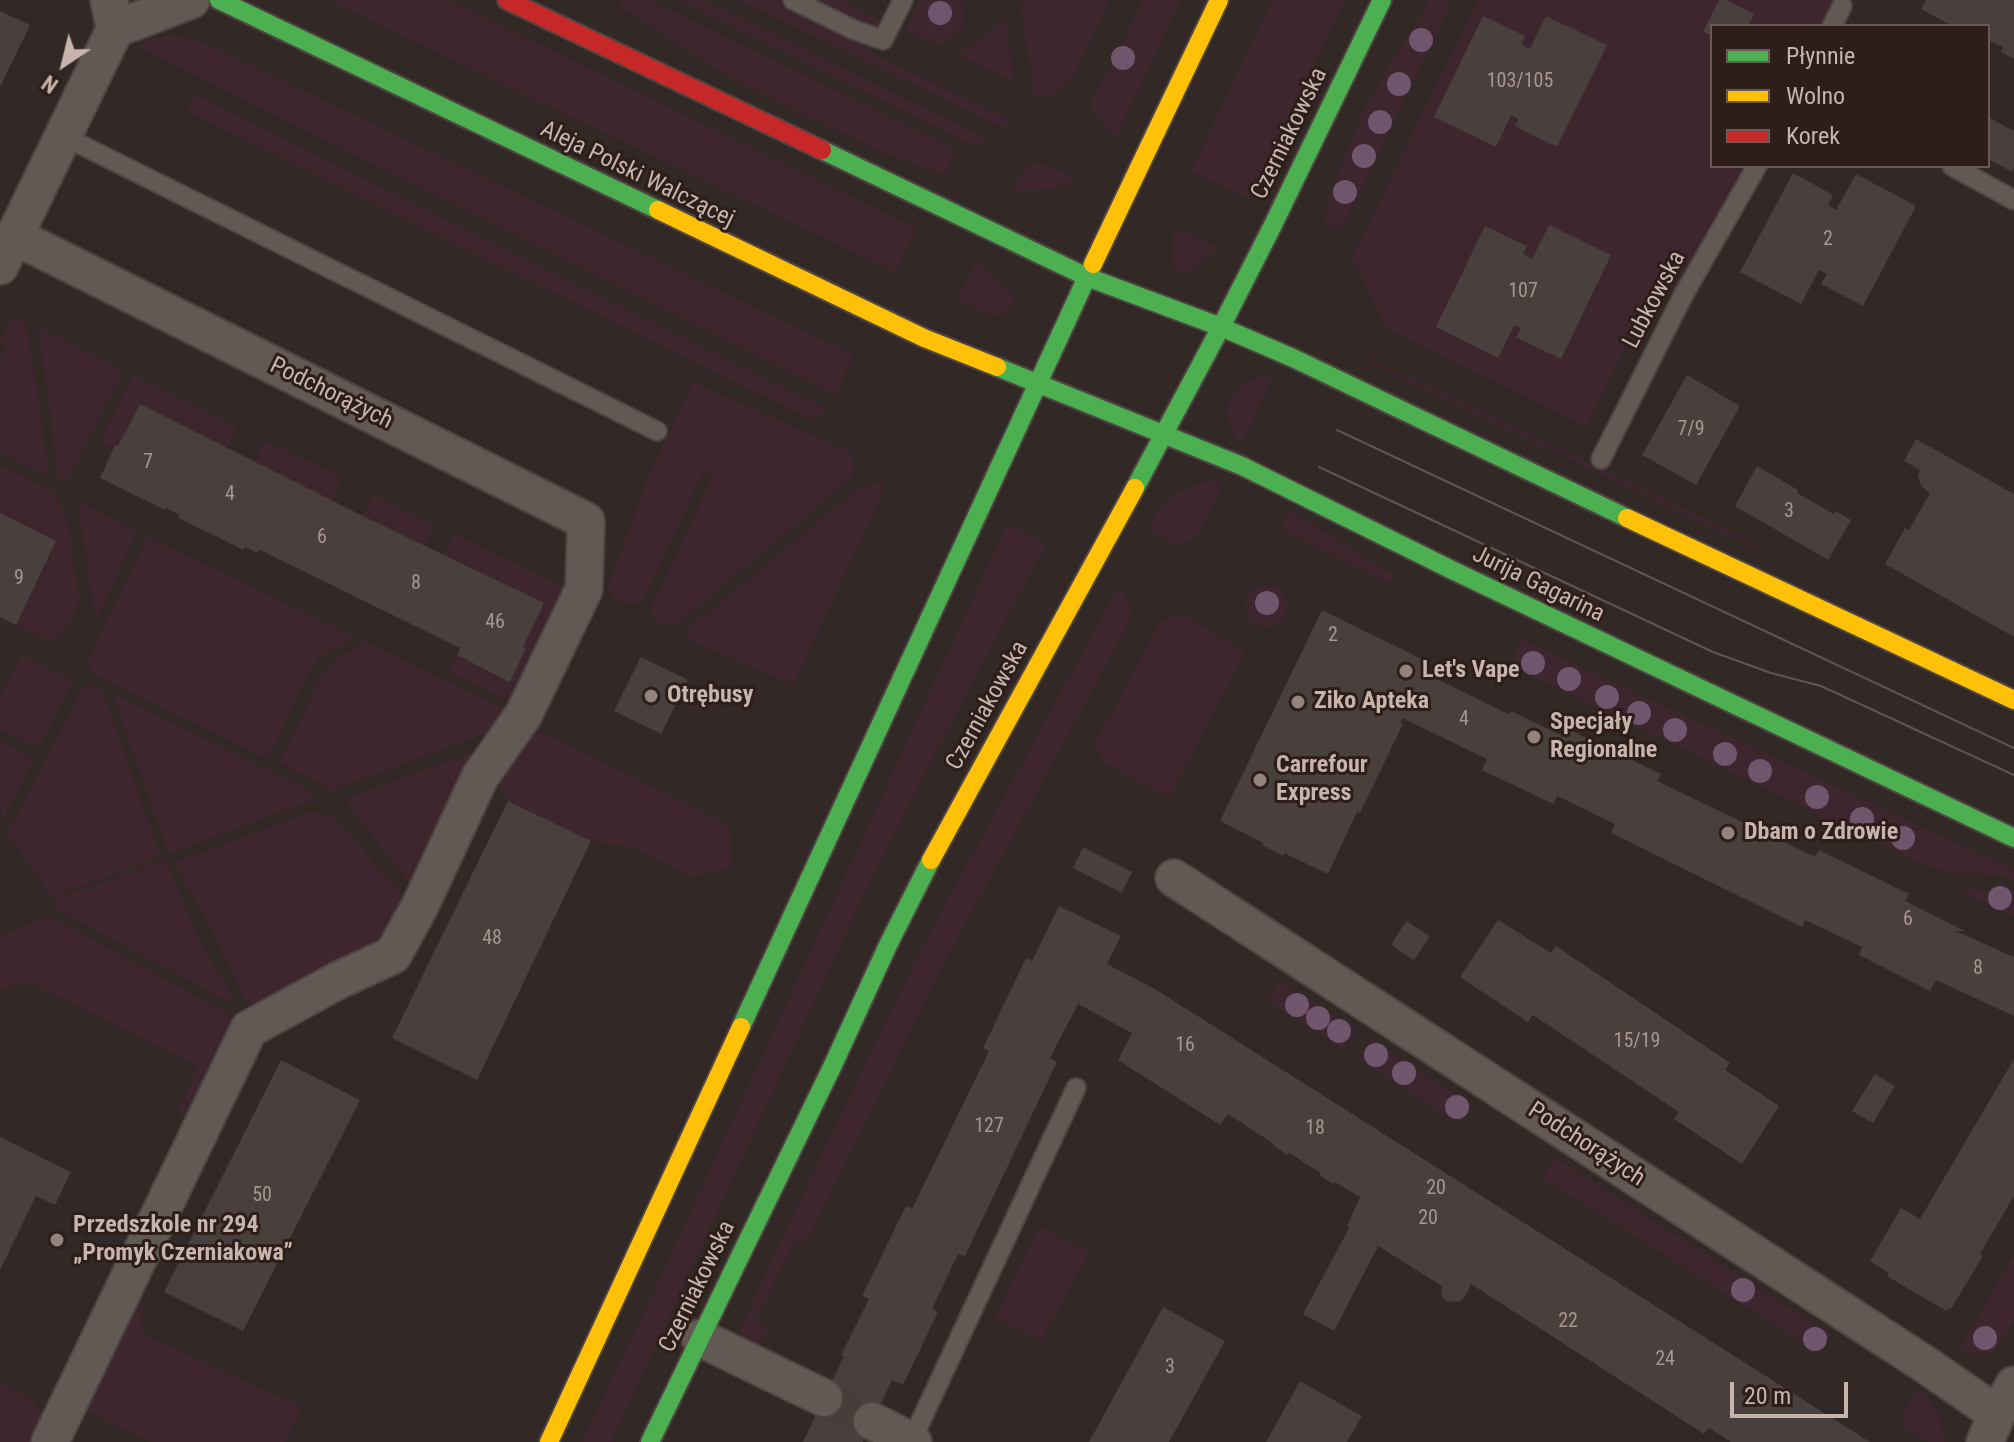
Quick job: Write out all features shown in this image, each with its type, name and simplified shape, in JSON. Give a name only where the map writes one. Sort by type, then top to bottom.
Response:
[{"type":"main road","name":"Aleja Polski Walczącej","points":[[219,0],[858,308],[1038,385]]},
{"type":"main road","points":[[507,0],[1087,277],[1221,327],[1305,363],[2014,700]]},
{"type":"main road","points":[[549,1442],[1087,277],[1219,0]]},
{"type":"main road","name":"Czerniakowska","points":[[650,1442],[889,943],[1221,327],[1382,0]]},
{"type":"main road","name":"Jurija Gagarina","points":[[1038,385],[1163,433],[1277,482],[1466,577],[2014,838]]},
{"type":"street","points":[[7,251],[63,136],[112,15],[191,0]]},
{"type":"street","name":"Podchorążych","points":[[7,251],[586,521],[584,589],[524,714],[480,777],[420,906],[393,955],[337,981],[249,1029],[50,1442]]},
{"type":"street","name":"Podchorążych","points":[[1174,878],[2002,1416]]},
{"type":"street","points":[[700,1338],[824,1398]]},
{"type":"street","points":[[872,1421],[912,1442]]},
{"type":"lane","points":[[793,0],[852,29],[883,40],[903,0]]},
{"type":"lane","points":[[1833,24],[1842,6]]},
{"type":"lane","points":[[63,136],[657,431]]},
{"type":"lane","name":"Lubkowska","points":[[1601,459],[1684,294],[1756,168]]},
{"type":"lane","points":[[1956,168],[2014,200]]},
{"type":"lane","points":[[912,1442],[1076,1088]]},
{"type":"shaded area","points":[[328,0],[449,0],[916,228],[895,272]]},
{"type":"shaded area","points":[[621,0],[650,0],[952,147],[954,155],[945,175],[884,153],[729,77],[622,8]]},
{"type":"shaded area","points":[[678,0],[703,0],[986,138],[975,146]]},
{"type":"shaded area","points":[[739,0],[843,0],[881,21],[867,51],[1011,121],[1002,127]]},
{"type":"shaded area","points":[[920,0],[961,0],[965,26],[939,46],[905,30]]},
{"type":"shaded area","points":[[1027,0],[1110,0],[1071,80],[1064,88],[1046,98],[1034,93],[1020,6]]},
{"type":"shaded area","points":[[1143,0],[1181,0],[1117,135],[1107,129],[1088,103],[1116,57]]},
{"type":"shaded area","points":[[1272,0],[1345,0],[1249,199],[1191,171]]},
{"type":"shaded area","points":[[1430,0],[1452,1],[1344,224],[1335,228],[1324,223],[1335,182],[1362,114]]},
{"type":"shaded area","points":[[1478,0],[1861,0],[1842,6],[1833,24],[1710,24],[1710,168],[1756,168],[1684,294],[1657,280],[1586,427],[1387,328],[1352,257]]},
{"type":"shaded area","points":[[1005,18],[1014,82],[959,55]]},
{"type":"shaded area","points":[[173,34],[205,43],[854,355],[836,394],[138,47],[147,40]]},
{"type":"shaded area","points":[[196,95],[825,408],[812,420],[187,111]]},
{"type":"shaded area","points":[[1039,162],[1075,178],[1054,189],[1011,191],[1024,169]]},
{"type":"shaded area","points":[[1174,227],[1218,247],[1194,270],[1178,272],[1172,259]]},
{"type":"shaded area","points":[[977,259],[1011,293],[1012,306],[1004,314],[994,316],[956,300]]},
{"type":"shaded area","points":[[13,315],[26,323],[50,477],[0,453],[0,359],[7,346],[0,339]]},
{"type":"shaded area","points":[[39,327],[123,370],[71,474],[64,480],[58,480]]},
{"type":"shaded area","points":[[1367,357],[1739,535],[1768,554],[1361,359]]},
{"type":"shaded area","points":[[133,375],[235,426],[227,448],[140,404],[118,446],[114,448],[100,442]]},
{"type":"shaded area","points":[[1264,377],[1272,379],[1242,443],[1229,426],[1229,403],[1240,387]]},
{"type":"shaded area","points":[[693,382],[848,451],[854,467],[849,480],[678,623],[666,626],[652,615],[652,604],[713,475],[704,471],[643,599],[638,603],[622,604],[614,600],[608,587],[645,485]]},
{"type":"shaded area","points":[[266,441],[342,476],[332,501],[254,461]]},
{"type":"shaded area","points":[[0,465],[54,492],[62,506],[68,524],[79,599],[77,609],[59,637],[49,640],[16,625],[56,542],[0,513]]},
{"type":"shaded area","points":[[879,482],[884,485],[879,502],[793,685],[687,639],[687,630],[857,490]]},
{"type":"shaded area","points":[[1199,483],[1223,483],[1194,537],[1175,543],[1148,531],[1158,511],[1177,493]]},
{"type":"shaded area","points":[[375,496],[432,524],[425,545],[363,516],[371,498]]},
{"type":"shaded area","points":[[77,500],[137,532],[98,617],[95,615]]},
{"type":"shaded area","points":[[1289,510],[1395,576],[1391,583],[1285,532],[1283,524]]},
{"type":"shaded area","points":[[1007,524],[1047,543],[870,881],[611,1442],[582,1442],[662,1274]]},
{"type":"shaded area","points":[[454,533],[567,589],[516,704],[449,672],[457,655],[510,681],[544,603],[444,554]]},
{"type":"shaded area","points":[[148,537],[352,635],[351,640],[318,658],[310,669],[267,759],[92,673],[88,660]]},
{"type":"shaded area","points":[[1266,585],[1281,591],[1287,606],[1281,621],[1266,627],[1251,621],[1245,606],[1251,591]]},
{"type":"shaded area","points":[[1118,587],[1131,607],[1131,619],[943,965],[805,1245],[795,1241],[756,1321],[768,1328],[756,1352],[742,1343],[740,1329],[784,1233],[923,945]]},
{"type":"shaded area","points":[[1184,615],[1245,652],[1169,798],[1102,762],[1095,741],[1160,621]]},
{"type":"shaded area","points":[[1521,639],[2014,870],[2014,881],[2006,877],[1959,874],[1924,865],[1509,665]]},
{"type":"shaded area","points":[[365,641],[516,715],[511,724],[329,791],[280,762],[321,677],[335,660]]},
{"type":"shaded area","points":[[24,655],[72,681],[39,747],[0,730],[0,698],[16,664]]},
{"type":"shaded area","points":[[86,682],[102,690],[161,857],[52,897],[7,833]]},
{"type":"shaded area","points":[[113,694],[311,791],[317,798],[168,854]]},
{"type":"shaded area","points":[[534,728],[730,825],[732,867],[693,877],[635,848],[591,841],[508,801],[497,781]]},
{"type":"shaded area","points":[[0,741],[31,757],[32,762],[1,825]]},
{"type":"shaded area","points":[[477,751],[410,884],[344,799]]},
{"type":"shaded area","points":[[313,811],[333,817],[406,898],[384,933],[369,946],[249,1007],[174,863]]},
{"type":"shaded area","points":[[166,859],[198,938],[238,1007],[57,909],[51,901]]},
{"type":"shaded area","points":[[1957,890],[1995,891],[2014,897],[2014,917]]},
{"type":"shaded area","points":[[50,916],[241,1021],[192,1119],[177,1111],[198,1066],[27,981],[0,990],[0,936]]},
{"type":"shaded area","points":[[1280,981],[1356,1031],[1344,1049],[1267,1000]]},
{"type":"shaded area","points":[[1371,1039],[1471,1105],[1459,1124],[1359,1059]]},
{"type":"shaded area","points":[[1556,1158],[1831,1335],[1819,1353],[1543,1178]]},
{"type":"shaded area","points":[[1040,1226],[1089,1252],[1041,1341],[995,1318]]},
{"type":"shaded area","points":[[2014,1255],[2014,1321],[1994,1352],[1970,1354],[1960,1348]]},
{"type":"shaded area","points":[[140,1279],[142,1334],[302,1407],[285,1442],[150,1442],[78,1407]]},
{"type":"shaded area","points":[[0,1383],[32,1399],[44,1416],[31,1442],[0,1442]]},
{"type":"shaded area","points":[[1918,1390],[1938,1412],[1946,1442],[1928,1442],[1905,1428],[1902,1413]]},
{"type":"building","points":[[1719,0],[1726,0],[1754,14],[1749,24],[1710,24],[1710,35],[1703,32]]},
{"type":"building","points":[[1926,0],[2014,0],[2014,59],[2001,52],[2003,47],[1990,41],[1990,24],[1948,24],[1921,9]]},
{"type":"building","points":[[0,11],[30,25],[0,87]]},
{"type":"building","points":[[1483,16],[1525,36],[1521,44],[1530,49],[1546,16],[1607,45],[1557,147],[1515,126],[1519,119],[1511,115],[1496,147],[1434,117]]},
{"type":"building","points":[[1990,118],[2014,131],[2012,172],[1990,160]]},
{"type":"building","points":[[1793,173],[1833,195],[1828,205],[1836,210],[1856,174],[1916,206],[1863,306],[1821,284],[1827,274],[1819,270],[1801,304],[1740,272]]},
{"type":"building","points":[[1549,225],[1611,255],[1561,359],[1516,337],[1521,328],[1514,325],[1498,358],[1436,327],[1485,226],[1527,246],[1523,254],[1532,259]]},
{"type":"building","points":[[1687,375],[1740,406],[1696,485],[1642,455]]},
{"type":"building","points":[[140,404],[544,603],[510,682],[457,655],[460,648],[260,550],[258,553],[245,547],[244,550],[178,518],[180,515],[166,508],[100,478],[115,445],[118,446]]},
{"type":"building","points":[[1916,439],[2014,494],[2014,637],[1885,564],[1930,493],[1921,486],[1920,470],[1904,461]]},
{"type":"building","points":[[1757,466],[1798,490],[1797,493],[1851,520],[1828,560],[1735,506]]},
{"type":"building","points":[[0,513],[56,541],[16,625],[0,617]]},
{"type":"building","points":[[1322,610],[1430,663],[1425,673],[1510,715],[1511,711],[1567,738],[1570,730],[1661,774],[1657,781],[1815,857],[1819,850],[1909,894],[1905,901],[1965,931],[1955,931],[2014,957],[2014,1016],[1936,980],[1930,991],[1859,955],[1862,947],[1805,920],[1802,927],[1611,833],[1615,824],[1557,796],[1553,804],[1482,770],[1487,759],[1402,718],[1400,723],[1403,724],[1328,874],[1284,853],[1283,856],[1220,821]]},
{"type":"building","name":"Otrębusy","points":[[641,657],[688,680],[661,734],[614,711]]},
{"type":"building","points":[[508,801],[591,841],[477,1080],[392,1038]]},
{"type":"building","points":[[1083,847],[1132,872],[1122,893],[1073,868]]},
{"type":"building","points":[[1059,906],[1121,936],[1107,964],[1155,989],[1870,1442],[1731,1442],[1709,1428],[1704,1434],[1471,1284],[1460,1301],[1446,1301],[1441,1295],[1442,1286],[1378,1246],[1334,1331],[1303,1314],[1349,1228],[1347,1226],[1360,1197],[1335,1182],[1333,1184],[1319,1175],[1321,1173],[1289,1153],[1287,1155],[1228,1114],[1220,1125],[1118,1060],[1132,1033],[1078,1004],[1050,1058],[1057,1062],[965,1256],[958,1254],[932,1309],[938,1312],[903,1385],[892,1380],[863,1442],[803,1442],[869,1299],[862,1296],[906,1206],[912,1209],[989,1051],[983,1048],[1026,958],[1032,961]]},
{"type":"building","points":[[1498,920],[1551,953],[1556,946],[1730,1063],[1725,1070],[1779,1106],[1742,1164],[1674,1119],[1679,1112],[1533,1015],[1528,1022],[1460,977]]},
{"type":"building","points":[[1406,921],[1430,936],[1414,960],[1391,945]]},
{"type":"building","points":[[2014,1059],[2014,1196],[1980,1254],[1983,1256],[1951,1309],[1946,1311],[1887,1276],[1889,1273],[1870,1261],[1901,1208],[1920,1219]]},
{"type":"building","points":[[281,1060],[360,1100],[243,1331],[164,1292]]},
{"type":"building","points":[[1875,1074],[1895,1086],[1873,1123],[1852,1111]]},
{"type":"building","points":[[0,1137],[71,1172],[55,1205],[36,1196],[0,1270]]},
{"type":"building","points":[[1163,1307],[1225,1341],[1169,1442],[1089,1442]]},
{"type":"building","points":[[1300,1381],[1362,1416],[1347,1442],[1266,1442]]},
{"type":"tunnel","points":[[824,1398],[872,1421]]},
{"type":"tram line","points":[[1337,430],[2014,748]]},
{"type":"tram line","points":[[1319,467],[1713,652],[1771,673],[1821,686],[2014,775]]},
{"type":"traffic: fast","points":[[219,0],[658,210]]},
{"type":"traffic: fast","points":[[1135,488],[1272,227],[1382,0]]},
{"type":"traffic: fast","points":[[822,150],[1087,277],[1221,327],[1293,358],[1627,518]]},
{"type":"traffic: fast","points":[[741,1027],[1093,264]]},
{"type":"traffic: fast","points":[[997,367],[1242,466],[1452,570],[2014,838]]},
{"type":"traffic: fast","points":[[650,1442],[931,860]]},
{"type":"traffic: slow","points":[[1093,264],[1219,0]]},
{"type":"traffic: slow","points":[[658,210],[924,338],[997,367]]},
{"type":"traffic: slow","points":[[931,860],[1135,488]]},
{"type":"traffic: slow","points":[[1627,518],[2014,700]]},
{"type":"traffic: slow","points":[[549,1442],[741,1027]]},
{"type":"traffic: jam","points":[[507,0],[822,150]]},
{"type":"place","name":"Let's Vape","points":[[1406,671]]},
{"type":"place","name":"Otrębusy","points":[[651,696]]},
{"type":"place","name":"Ziko Apteka","points":[[1298,702]]},
{"type":"place","name":"Specjały Regionalne","points":[[1534,737]]},
{"type":"place","name":"Carrefour Express","points":[[1260,780]]},
{"type":"place","name":"Dbam o Zdrowie","points":[[1728,833]]},
{"type":"place","name":"Przedszkole nr 294 „Promyk Czerniakowa”","points":[[57,1240]]}]
